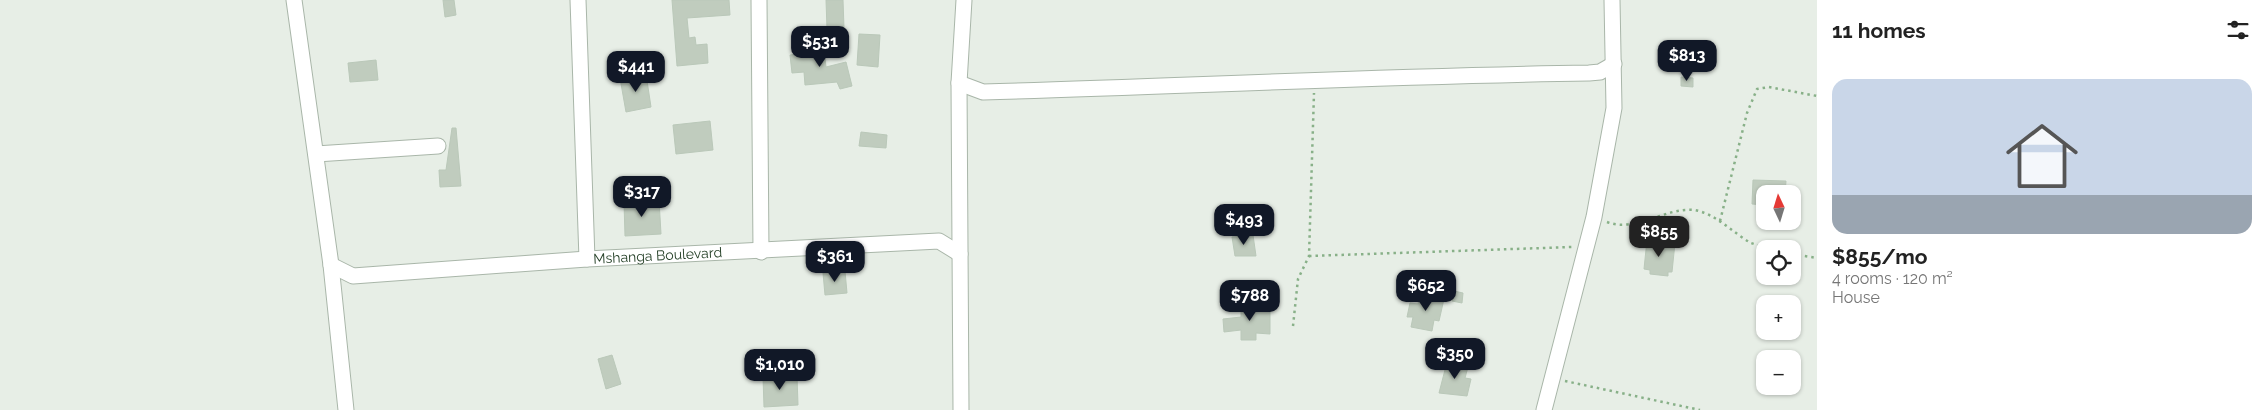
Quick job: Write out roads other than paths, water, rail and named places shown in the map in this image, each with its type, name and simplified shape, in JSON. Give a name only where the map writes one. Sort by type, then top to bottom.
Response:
[{"type":"street","points":[[294,0],[332,265],[334,302],[346,410]]},
{"type":"street","points":[[578,0],[587,259]]},
{"type":"street","points":[[759,0],[761,252]]},
{"type":"street","points":[[961,410],[959,83],[964,0]]},
{"type":"street","points":[[1544,410],[1554,378],[1594,217],[1614,108],[1612,0]]},
{"type":"street","points":[[959,83],[983,92],[1314,82],[1440,76],[1589,73],[1600,72],[1614,64]]},
{"type":"street","points":[[316,154],[438,146]]},
{"type":"street","points":[[960,223],[939,241],[960,254]]},
{"type":"street","name":"Mshanga Boulevard","points":[[353,276],[587,259],[761,252],[939,241]]},
{"type":"street","points":[[332,265],[353,276],[334,302]]}]
